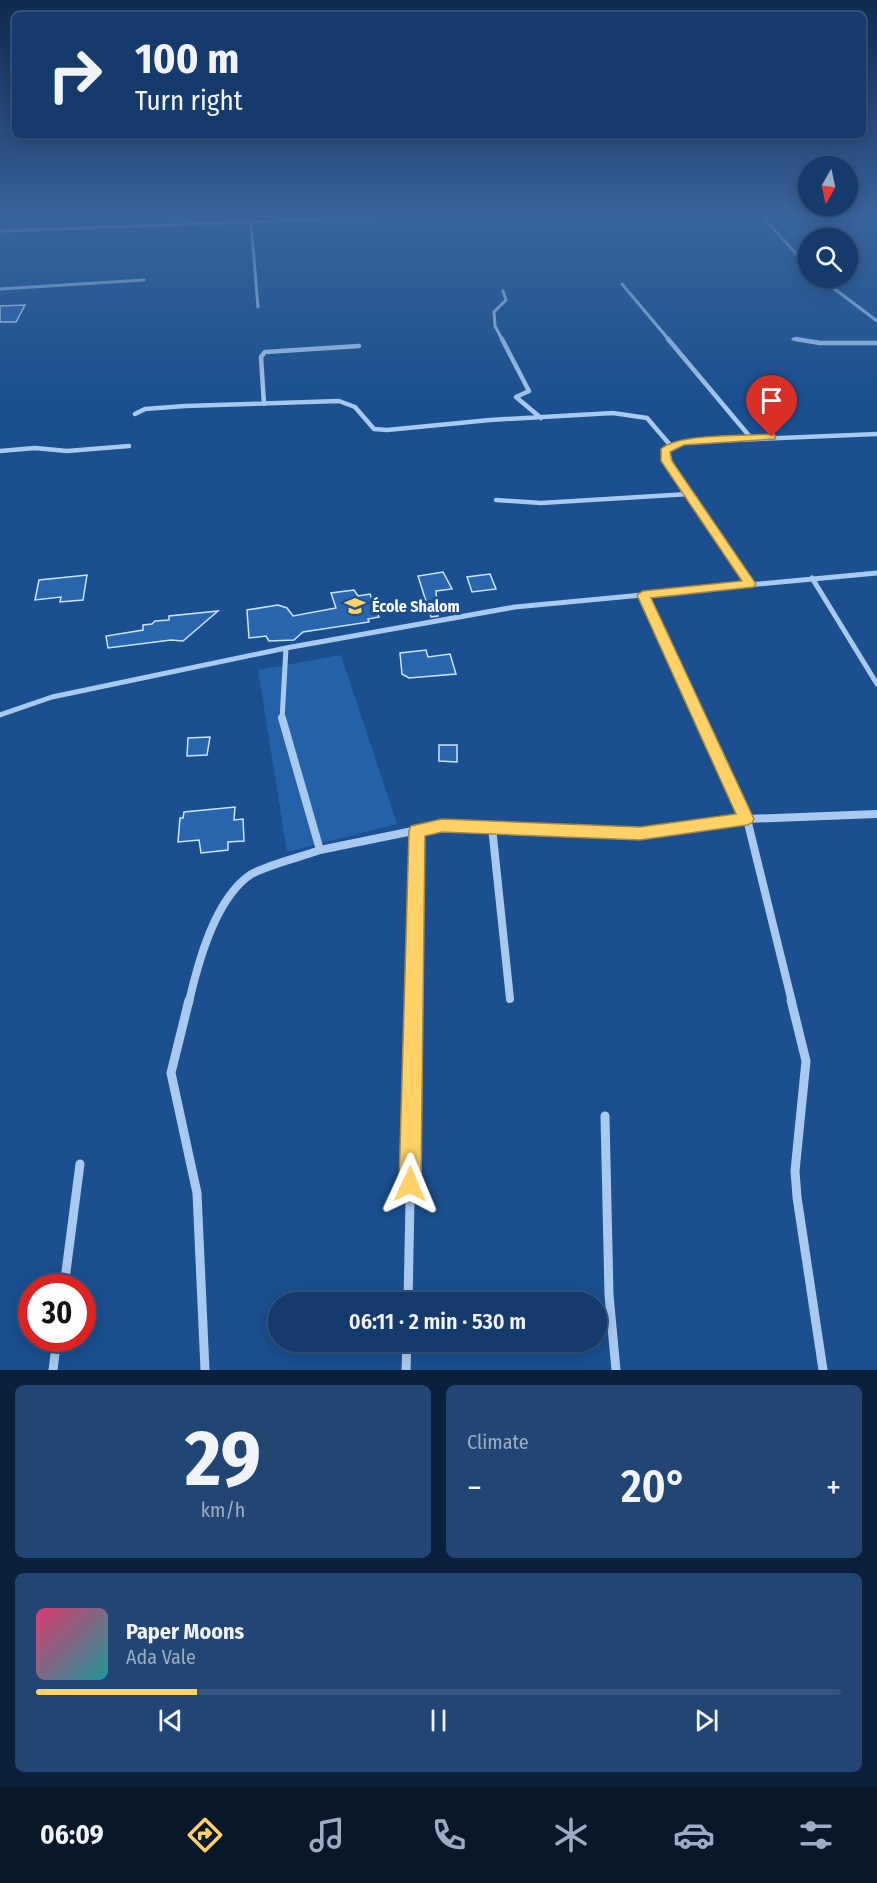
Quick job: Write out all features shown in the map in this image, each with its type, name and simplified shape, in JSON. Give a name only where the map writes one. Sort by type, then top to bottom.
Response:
[{"type":"street","points":[[256,279],[258,307]]},
{"type":"street","points":[[0,289],[144,280]]},
{"type":"street","points":[[622,284],[751,438]]},
{"type":"street","points":[[833,288],[877,321]]},
{"type":"street","points":[[503,291],[506,300],[494,312],[495,326],[529,390],[516,397],[524,404],[536,409],[541,418]]},
{"type":"street","points":[[868,314],[877,314]]},
{"type":"street","points":[[793,339],[820,344],[877,343]]},
{"type":"street","points":[[264,404],[261,357],[265,352],[359,346]]},
{"type":"street","points":[[135,414],[145,409],[185,406],[339,400],[351,402],[374,429],[387,430],[613,413],[647,418],[671,446]]},
{"type":"street","points":[[750,584],[666,461],[665,451],[671,446],[684,442],[877,434]]},
{"type":"street","points":[[0,451],[35,448],[67,451],[129,447]]},
{"type":"street","points":[[496,500],[541,503],[689,494]]},
{"type":"street","points":[[0,715],[52,697],[286,648],[515,608],[877,573]]},
{"type":"street","points":[[812,578],[877,684]]},
{"type":"street","points":[[643,595],[747,819],[806,1061],[795,1171],[796,1197],[823,1370]]},
{"type":"street","points":[[286,648],[282,719],[320,850]]},
{"type":"street","points":[[206,1370],[197,1193],[171,1073],[197,967],[222,907],[236,887],[252,874],[320,850],[442,825],[640,834],[747,819],[877,814]]},
{"type":"street","points":[[492,827],[510,999]]},
{"type":"street","points":[[408,1292],[417,831]]},
{"type":"street","points":[[605,1116],[609,1295],[616,1370]]},
{"type":"street","points":[[66,1274],[80,1164]]},
{"type":"street","points":[[53,1370],[55,1352]]},
{"type":"street","points":[[406,1370],[407,1352]]},
{"type":"shaded area","points":[[341,655],[397,824],[287,852],[258,670]]},
{"type":"building","points":[[25,305],[16,322],[0,322],[0,306]]},
{"type":"building","points":[[443,572],[452,589],[436,591],[438,616],[431,617],[418,576]]},
{"type":"building","points":[[490,574],[496,589],[472,592],[467,577]]},
{"type":"building","points":[[87,575],[83,600],[60,602],[61,597],[35,600],[39,580]]},
{"type":"building","points":[[354,590],[358,596],[370,594],[379,617],[368,619],[369,622],[303,632],[294,640],[269,641],[266,636],[249,638],[247,610],[278,605],[287,608],[293,616],[336,608],[331,593]]},
{"type":"building","points":[[218,611],[183,641],[171,640],[108,648],[106,636],[143,630],[143,625],[169,620],[169,616]]},
{"type":"building","points":[[426,650],[428,657],[450,654],[456,674],[409,678],[402,674],[400,653]]},
{"type":"building","points":[[210,737],[207,755],[187,756],[188,738]]},
{"type":"building","points":[[439,745],[457,745],[457,762],[439,761]]},
{"type":"building","points":[[235,807],[234,820],[243,819],[244,841],[228,842],[228,850],[201,853],[199,840],[178,842],[180,818],[183,818],[184,812]]},
{"type":"place","name":"École Shalom","points":[[355,606]]},
{"type":"route","points":[[410,1184],[417,831],[442,825],[640,834],[747,819],[643,595],[750,584],[666,461],[665,451],[671,446],[684,442],[772,437]]}]
